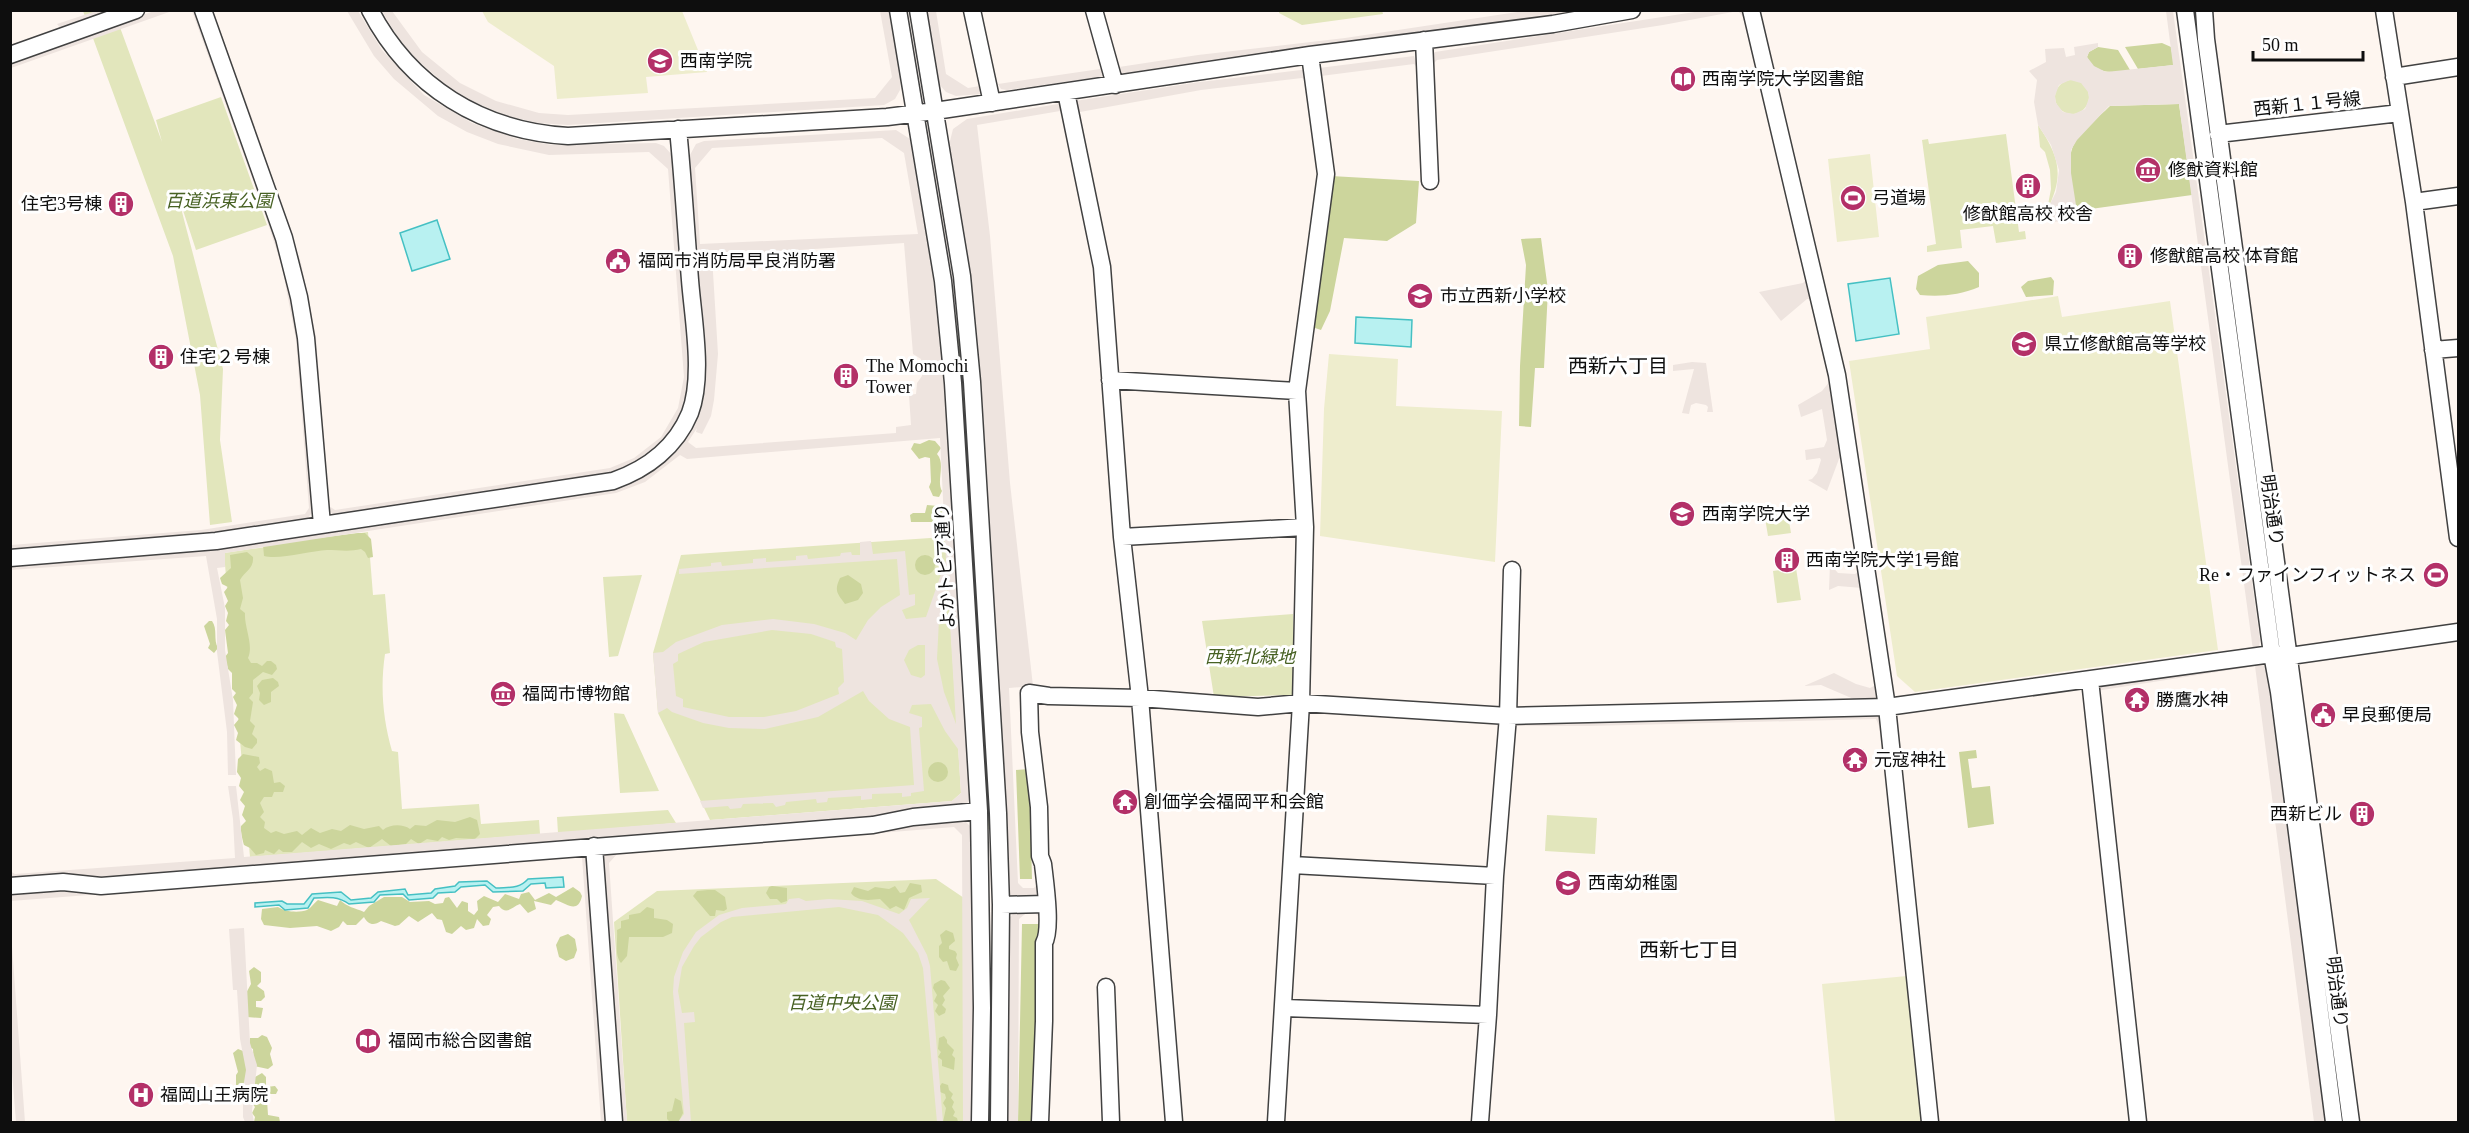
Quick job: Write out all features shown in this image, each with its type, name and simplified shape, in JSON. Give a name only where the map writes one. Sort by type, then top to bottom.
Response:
[{"type":"street","points":[[10,55],[136,10]]},
{"type":"street","points":[[203,10],[284,238],[299,297],[306,338],[322,525]]},
{"type":"street","points":[[370,10],[390,44],[430,86],[462,108],[520,130],[560,135],[935,111],[1310,56],[1554,24],[1632,10]]},
{"type":"street","name":"よかトピア通り","points":[[898,10],[943,281],[953,383],[979,811],[982,1008],[980,1122]]},
{"type":"street","points":[[918,10],[962,276],[971,372],[986,604],[1001,904],[999,1122]]},
{"type":"street","points":[[972,10],[992,103]]},
{"type":"street","points":[[1094,10],[1115,85]]},
{"type":"street","points":[[1750,10],[1837,375],[1887,708],[1930,1122]]},
{"type":"street","name":"明治通り","points":[[2185,10],[2279,692],[2334,1122]]},
{"type":"street","name":"明治通り","points":[[2204,10],[2218,134],[2290,656],[2350,1122]]},
{"type":"street","points":[[2384,10],[2414,202],[2458,538]]},
{"type":"street","points":[[1424,40],[1430,181]]},
{"type":"street","points":[[1276,1122],[1301,703],[1305,527],[1297,391],[1326,174],[1310,56]]},
{"type":"street","points":[[2394,77],[2458,67]]},
{"type":"street","points":[[1066,92],[1102,267],[1122,537],[1140,698],[1174,1122]]},
{"type":"street","name":"西新１１号線","points":[[2218,134],[2400,113]]},
{"type":"street","points":[[10,558],[216,541],[613,481],[639,469],[670,446],[690,413],[696,377],[678,129]]},
{"type":"street","points":[[2414,202],[2458,196]]},
{"type":"street","points":[[2433,350],[2458,348]]},
{"type":"street","points":[[1110,380],[1297,391]]},
{"type":"street","points":[[1122,537],[1305,527]]},
{"type":"street","points":[[1480,1122],[1495,876],[1508,716],[1512,570]]},
{"type":"street","points":[[1040,1122],[1044,943],[1048,937],[1039,807],[1030,732],[1029,693],[1258,707],[1301,703],[1508,716],[1887,708],[2272,654],[2290,656],[2458,632]]},
{"type":"street","points":[[2090,680],[2138,1122]]},
{"type":"street","points":[[10,886],[63,882],[101,886],[873,825],[913,817],[979,811]]},
{"type":"street","points":[[594,846],[614,1122]]},
{"type":"street","points":[[1292,865],[1495,876]]},
{"type":"street","points":[[1001,904],[1046,904]]},
{"type":"street","points":[[1106,987],[1111,1122]]},
{"type":"street","points":[[1284,1008],[1488,1015]]},
{"type":"green space","points":[[1382,10],[1383,14],[1302,25],[1279,13],[1279,11]]},
{"type":"green space","name":"百道浜東公園","points":[[83,11],[114,11],[162,142],[156,120],[221,97],[267,225],[196,250],[176,189],[223,369],[220,440],[232,522],[210,525],[200,395],[173,256]]},
{"type":"green space","points":[[482,11],[682,11],[707,72],[646,77],[648,93],[557,99],[554,66],[488,22]]},
{"type":"green space","points":[[2162,43],[2171,47],[2174,65],[2138,69],[2125,47]]},
{"type":"green space","points":[[2098,47],[2118,50],[2130,70],[2111,72],[2094,67],[2087,57],[2089,52]]},
{"type":"green space","points":[[2072,80],[2084,85],[2089,97],[2084,109],[2072,114],[2060,109],[2055,97],[2060,85]]},
{"type":"green space","points":[[2179,104],[2192,195],[2076,211],[2070,156],[2078,137],[2088,126],[2110,106]]},
{"type":"green space","points":[[2038,125],[2051,146],[2057,166],[2056,186],[2047,210],[2051,189],[2050,170],[2045,152],[2040,147]]},
{"type":"green space","points":[[2006,134],[2019,232],[2025,231],[2026,239],[1996,243],[1993,226],[1960,230],[1962,248],[1927,252],[1927,246],[1936,244],[1922,140],[1928,139],[1929,144]]},
{"type":"green space","name":"弓道場","points":[[1870,154],[1879,237],[1837,242],[1828,159]]},
{"type":"green space","points":[[1331,176],[1419,181],[1416,223],[1387,241],[1344,238],[1330,311],[1321,330],[1312,327]]},
{"type":"green space","points":[[1541,238],[1548,290],[1544,368],[1535,368],[1531,427],[1519,426],[1526,265],[1521,239]]},
{"type":"green space","points":[[1968,261],[1979,273],[1979,287],[1957,294],[1936,296],[1920,295],[1916,289],[1918,276],[1938,265]]},
{"type":"green space","points":[[2051,277],[2054,281],[2053,295],[2026,297],[2021,287],[2028,281]]},
{"type":"green space","points":[[2058,296],[2062,317],[2170,301],[2218,650],[1915,692],[1897,676],[1849,361],[1930,349],[1926,317]]},
{"type":"green space","points":[[960,334],[991,829],[987,829],[957,335]]},
{"type":"green space","points":[[1329,354],[1398,359],[1396,406],[1502,411],[1495,562],[1320,536],[1324,409]]},
{"type":"green space","points":[[929,440],[935,441],[941,448],[937,454],[941,463],[940,487],[942,491],[939,497],[933,496],[929,487],[931,482],[930,458],[919,459],[911,449],[914,443],[920,444]]},
{"type":"green space","points":[[927,505],[938,506],[943,510],[936,522],[911,522],[910,515],[925,513]]},
{"type":"green space","points":[[1787,509],[1791,533],[1768,536],[1764,512]]},
{"type":"green space","points":[[368,532],[373,595],[385,594],[390,653],[385,654],[383,703],[392,751],[398,752],[402,809],[479,804],[481,824],[539,820],[540,834],[250,857],[224,553]]},
{"type":"green space","points":[[365,533],[371,539],[373,557],[368,558],[361,549],[327,550],[278,557],[264,556],[263,545]]},
{"type":"green space","points":[[945,537],[961,793],[952,801],[710,820],[658,713],[653,653],[681,555]]},
{"type":"green space","points":[[247,552],[253,557],[253,561],[240,580],[243,598],[240,609],[245,613],[250,647],[248,658],[251,663],[262,666],[267,661],[271,661],[277,669],[272,675],[263,672],[253,680],[253,693],[249,698],[253,702],[250,721],[255,726],[252,734],[257,739],[257,743],[252,749],[236,740],[238,733],[234,725],[239,719],[234,714],[237,705],[233,697],[236,693],[232,689],[232,673],[228,669],[225,657],[228,653],[225,630],[229,625],[226,621],[228,613],[225,606],[228,601],[224,592],[228,587],[222,584],[220,578],[231,568],[230,555]]},
{"type":"green space","points":[[925,555],[932,558],[935,565],[932,572],[925,575],[918,572],[915,565],[918,558]]},
{"type":"green space","points":[[1796,568],[1801,600],[1777,603],[1773,571]]},
{"type":"green space","points":[[642,575],[618,656],[609,657],[603,577]]},
{"type":"green space","points":[[848,575],[861,584],[863,593],[858,600],[845,604],[838,594],[837,586],[840,578]]},
{"type":"green space","name":"西新北緑地","points":[[1293,614],[1295,695],[1214,697],[1202,621]]},
{"type":"green space","points":[[209,621],[214,624],[218,648],[214,653],[208,648],[210,644],[204,626]]},
{"type":"green space","points":[[273,678],[279,686],[271,692],[271,702],[264,705],[259,700],[260,693],[257,686],[262,680]]},
{"type":"green space","points":[[614,713],[624,714],[659,791],[620,793]]},
{"type":"green space","points":[[1976,750],[1977,758],[1968,759],[1972,788],[1990,786],[1994,824],[1968,828],[1959,752]]},
{"type":"green space","points":[[243,754],[259,757],[260,763],[257,767],[260,771],[265,768],[272,771],[274,783],[280,782],[285,786],[283,792],[274,792],[272,797],[264,797],[260,803],[264,812],[260,817],[265,822],[264,828],[271,833],[276,831],[284,834],[297,831],[302,835],[311,828],[320,833],[332,829],[341,831],[350,825],[364,829],[379,826],[383,830],[396,825],[410,829],[415,825],[426,826],[437,820],[455,822],[470,817],[477,820],[480,834],[475,839],[449,840],[442,837],[438,841],[427,839],[419,844],[411,839],[406,844],[391,846],[382,839],[369,848],[356,842],[350,845],[344,843],[331,849],[319,844],[311,848],[302,842],[292,852],[283,852],[279,849],[274,854],[265,850],[264,853],[256,855],[244,845],[241,833],[241,826],[246,821],[242,815],[245,806],[240,800],[244,792],[239,786],[241,778],[237,772],[238,759]]},
{"type":"green space","points":[[938,762],[945,765],[948,772],[945,779],[938,782],[931,779],[928,772],[931,765]]},
{"type":"green space","points":[[1029,769],[1032,879],[1020,879],[1016,770]]},
{"type":"green space","points":[[668,810],[676,823],[558,833],[557,817]]},
{"type":"green space","points":[[1547,815],[1597,818],[1595,854],[1545,851]]},
{"type":"green space","name":"百道中央公園","points":[[936,879],[964,898],[963,1122],[627,1122],[614,922],[657,891]]},
{"type":"green space","points":[[910,883],[921,885],[922,892],[909,898],[904,910],[896,906],[890,909],[880,899],[861,899],[851,893],[854,887],[868,891],[875,887],[889,889],[895,886],[900,893],[905,892]]},
{"type":"green space","points":[[772,886],[787,888],[787,901],[781,903],[777,899],[770,899],[766,893]]},
{"type":"green space","points":[[573,887],[582,896],[578,905],[572,906],[556,900],[551,905],[534,901],[536,909],[528,913],[520,904],[507,911],[499,906],[493,907],[487,915],[491,919],[489,925],[483,926],[477,919],[474,928],[466,930],[461,926],[452,934],[446,932],[442,920],[437,919],[432,913],[418,922],[409,916],[395,926],[381,921],[371,924],[364,917],[356,925],[347,925],[343,921],[339,927],[331,931],[317,926],[290,928],[264,925],[261,919],[262,909],[278,907],[288,911],[304,911],[318,900],[337,906],[340,900],[364,912],[384,897],[402,897],[410,902],[429,901],[435,904],[443,903],[445,898],[449,897],[457,908],[462,901],[468,903],[468,911],[474,915],[478,910],[477,901],[484,896],[498,902],[505,894],[519,899],[521,894],[529,892],[535,900],[549,893],[556,897]]},
{"type":"green space","points":[[715,890],[725,897],[727,909],[716,910],[715,916],[710,916],[693,896],[697,891]]},
{"type":"green space","points":[[647,907],[654,909],[654,918],[667,920],[673,924],[672,933],[663,937],[629,937],[627,956],[621,963],[618,956],[617,930],[621,928],[621,921],[629,919],[629,915],[640,913]]},
{"type":"green space","points":[[1022,924],[1040,924],[1034,1122],[1018,1122]]},
{"type":"green space","points":[[946,930],[953,933],[955,941],[949,949],[957,954],[959,965],[956,971],[950,970],[947,961],[943,962],[939,957],[939,946],[942,943],[940,935]]},
{"type":"green space","points":[[568,934],[575,939],[577,950],[574,958],[566,961],[559,957],[556,945],[560,937]]},
{"type":"green space","points":[[254,967],[261,972],[261,982],[257,986],[264,991],[265,997],[261,1001],[256,1001],[256,1007],[263,1008],[261,1018],[247,1017],[245,995],[251,984],[249,971]]},
{"type":"green space","points":[[1907,976],[1925,1122],[1835,1122],[1822,984]]},
{"type":"green space","points":[[941,980],[945,981],[950,988],[943,996],[945,1000],[942,1005],[946,1009],[945,1013],[939,1016],[935,1011],[938,1005],[934,1001],[937,995],[933,988],[934,984]]},
{"type":"green space","points":[[262,1035],[267,1037],[272,1048],[270,1054],[273,1065],[268,1069],[254,1066],[253,1049],[249,1047],[250,1038],[258,1038]]},
{"type":"green space","points":[[944,1036],[954,1050],[952,1055],[955,1058],[954,1070],[942,1066],[942,1060],[938,1057],[941,1052],[938,1049],[939,1038]]},
{"type":"green space","points":[[238,1049],[243,1051],[247,1069],[244,1091],[236,1086],[238,1072],[233,1053]]},
{"type":"green space","points":[[262,1073],[266,1077],[266,1087],[275,1086],[278,1090],[276,1094],[264,1096],[267,1100],[268,1115],[279,1117],[280,1122],[254,1122],[255,1117],[252,1113],[255,1107],[252,1103],[256,1096],[254,1093],[255,1077]]},
{"type":"green space","points":[[942,1083],[948,1085],[953,1094],[952,1107],[955,1112],[953,1116],[958,1122],[943,1122],[946,1108],[943,1103],[946,1098],[945,1094],[940,1092]]},
{"type":"green space","points":[[675,1098],[681,1101],[683,1113],[679,1121],[670,1122],[667,1119],[667,1112],[672,1111]]},
{"type":"shaded area","points":[[96,11],[114,11],[61,29],[57,24]]},
{"type":"shaded area","points":[[154,11],[172,11],[11,68],[10,61]]},
{"type":"shaded area","points":[[192,11],[196,11],[285,267],[300,339],[312,513],[305,521],[221,534],[11,550],[11,545],[201,530],[305,514],[309,508],[296,340],[282,267]]},
{"type":"shaded area","points":[[210,11],[213,11],[252,118],[301,263],[316,337],[329,506],[335,510],[610,468],[634,458],[661,437],[678,408],[684,377],[668,169],[649,152],[549,155],[498,144],[467,132],[438,116],[394,79],[374,56],[347,11],[358,11],[382,50],[424,95],[472,123],[518,139],[552,145],[656,143],[664,146],[672,155],[690,377],[683,411],[665,441],[637,464],[611,474],[335,515],[329,511],[313,337]]},
{"type":"shaded area","points":[[382,11],[392,11],[422,52],[460,83],[496,101],[539,113],[568,115],[875,98],[892,77],[880,11],[890,11],[901,77],[900,90],[895,99],[884,105],[568,125],[538,123],[507,116],[454,92],[415,58],[398,38]]},
{"type":"shaded area","points":[[926,11],[936,11],[946,74],[968,88],[980,86],[982,94],[956,96],[946,92],[939,84]]},
{"type":"shaded area","points":[[1524,11],[1580,11],[1416,36],[1199,62],[1121,74],[1118,74],[1113,63],[1119,67],[1198,55],[1345,38]]},
{"type":"shaded area","points":[[1701,11],[1738,11],[1437,60],[1432,65],[1432,56],[1435,52]]},
{"type":"shaded area","points":[[1738,11],[1745,11],[1770,113],[1776,124],[1781,157],[1822,330],[1832,361],[1881,694],[1876,702],[1857,704],[1856,700],[1821,685],[1804,686],[1834,673],[1870,688],[1876,685],[1862,588],[1838,586],[1829,590],[1830,564],[1838,573],[1855,574],[1859,571],[1842,458],[1839,459],[1827,491],[1808,480],[1817,473],[1821,460],[1820,458],[1806,460],[1805,450],[1824,447],[1827,440],[1822,409],[1801,417],[1798,405],[1822,391],[1830,381],[1811,299],[1807,299],[1781,321],[1759,292],[1803,283],[1807,279],[1744,18]]},
{"type":"shaded area","points":[[2166,11],[2173,11],[2260,640],[2259,648],[2253,650],[2179,104],[2109,106],[2077,140],[2071,150],[2071,173],[2078,218],[2048,223],[2047,210],[2056,192],[2059,170],[2051,145],[2038,125],[2034,102],[2037,80],[2029,71],[2046,62],[2045,49],[2064,48],[2066,57],[2075,55],[2074,47],[2098,43],[2098,47],[2089,52],[2087,57],[2094,66],[2106,72],[2173,65]],"holes":[[[2070,80],[2081,83],[2088,92],[2089,98],[2085,109],[2074,114],[2063,112],[2056,103],[2055,96],[2059,85]]]},
{"type":"shaded area","points":[[1414,56],[1418,68],[1414,64],[1321,76],[1319,68]]},
{"type":"shaded area","points":[[1104,64],[1104,76],[1100,77],[1007,90],[1001,89],[998,84],[1100,69]]},
{"type":"shaded area","points":[[1304,70],[1308,81],[1302,78],[1201,90],[1080,112],[1081,122],[1075,123],[1075,101],[1200,82]]},
{"type":"shaded area","points":[[1063,105],[1065,115],[1060,111],[977,125],[990,236],[1010,483],[1033,686],[1009,688],[1018,883],[1023,888],[1034,888],[1038,883],[1039,894],[1038,897],[1012,898],[1009,894],[979,364],[969,273],[949,145],[953,129],[967,119]]},
{"type":"shaded area","points":[[896,130],[910,139],[915,150],[928,233],[945,384],[970,797],[967,804],[870,818],[102,879],[11,878],[10,871],[15,874],[235,858],[228,786],[236,786],[244,857],[952,801],[961,793],[958,749],[945,731],[931,704],[912,705],[909,713],[922,717],[922,727],[919,728],[924,791],[902,797],[902,793],[872,794],[872,799],[861,800],[861,796],[828,798],[827,802],[817,803],[816,799],[786,802],[785,805],[776,807],[773,803],[743,804],[741,808],[730,809],[728,806],[703,808],[700,801],[914,785],[910,727],[889,719],[869,701],[863,691],[818,717],[765,729],[729,728],[703,723],[667,708],[658,713],[653,653],[663,652],[676,642],[722,625],[773,619],[814,624],[845,633],[856,640],[868,620],[881,607],[900,595],[897,559],[679,574],[679,569],[711,566],[711,563],[721,562],[722,566],[753,563],[753,559],[766,558],[766,562],[796,560],[796,556],[807,555],[808,559],[840,556],[841,553],[851,552],[852,555],[860,555],[860,542],[871,541],[873,554],[905,551],[909,595],[915,594],[915,605],[902,610],[906,619],[926,617],[946,560],[940,438],[687,459],[680,455],[645,482],[616,493],[225,553],[225,567],[217,568],[225,608],[225,650],[233,700],[236,775],[228,775],[227,732],[217,652],[217,619],[206,556],[11,570],[11,564],[615,487],[695,416],[688,167],[690,155],[696,144],[704,141]],"holes":[[[882,138],[904,153],[918,234],[700,244],[695,168],[712,148]],[[904,243],[913,354],[921,359],[922,376],[917,383],[916,394],[909,395],[911,425],[896,427],[896,433],[696,448],[688,442],[697,428],[696,432],[702,434],[711,416],[714,400],[718,354],[712,256]],[[947,589],[956,724],[944,692],[937,659],[939,620]],[[772,630],[811,634],[835,642],[836,647],[842,649],[844,682],[838,688],[839,694],[796,711],[764,717],[729,717],[683,707],[683,699],[676,696],[673,664],[678,661],[678,654],[704,642]],[[918,645],[925,645],[925,675],[921,678],[911,675],[904,660],[909,650]]]},
{"type":"shaded area","points":[[1692,362],[1706,363],[1713,412],[1707,412],[1706,405],[1696,403],[1691,405],[1689,414],[1682,413],[1694,369],[1673,371],[1673,365]]},
{"type":"shaded area","points":[[2261,663],[2270,676],[2326,1122],[2314,1122],[2255,666],[2096,691],[2098,686]]},
{"type":"shaded area","points":[[1881,715],[1888,767],[1884,767],[1879,726],[1876,719],[1588,726],[1508,726],[1505,724]]},
{"type":"shaded area","points":[[961,820],[971,827],[974,927],[972,1122],[963,1122],[962,835],[954,827],[617,854],[609,863],[627,1122],[621,1122],[602,860],[606,854]]},
{"type":"shaded area","points":[[585,856],[588,858],[607,1122],[601,1122],[582,857],[11,901],[11,893]]},
{"type":"shaded area","points":[[799,898],[806,901],[829,899],[862,901],[899,914],[907,908],[911,899],[930,898],[909,920],[927,955],[930,966],[943,1122],[937,1122],[923,968],[918,953],[903,933],[878,915],[839,907],[732,917],[701,937],[694,946],[682,967],[678,991],[682,1013],[694,1012],[695,1022],[684,1023],[691,1122],[678,1122],[684,1114],[673,992],[674,977],[683,952],[696,932],[719,915],[742,908],[786,904],[789,899]]},
{"type":"shaded area","points":[[1017,910],[1034,910],[1040,913],[1042,920],[1036,914],[1025,914],[1019,919],[1018,1122],[1008,1122],[1009,918]]},
{"type":"shaded area","points":[[244,928],[250,1043],[257,1065],[252,1111],[254,1122],[245,1122],[243,1117],[243,1088],[246,1070],[240,1039],[237,990],[233,990],[229,929]]},
{"type":"shaded area","points":[[10,933],[25,1122],[16,1122],[11,1060]]},
{"type":"water","points":[[437,220],[450,259],[412,271],[400,233]]},
{"type":"water","points":[[1890,278],[1899,334],[1856,341],[1848,284]]},
{"type":"water","points":[[1356,317],[1412,320],[1411,347],[1355,343]]},
{"type":"water","points":[[563,877],[564,887],[546,888],[545,883],[531,884],[523,891],[493,892],[485,885],[461,887],[455,892],[438,893],[433,898],[409,900],[403,894],[380,895],[374,902],[349,904],[337,898],[324,897],[314,898],[308,908],[285,910],[279,905],[255,907],[255,903],[282,901],[287,904],[304,904],[312,894],[341,892],[351,900],[371,898],[378,892],[405,889],[408,895],[431,893],[435,889],[455,886],[459,882],[487,881],[496,888],[506,888],[518,886],[528,879]]},
{"type":"place","name":"西南学院","points":[[660,61]]},
{"type":"place","name":"西南学院大学図書館","points":[[1683,79]]},
{"type":"place","name":"修猷資料館","points":[[2148,170]]},
{"type":"place","name":"修猷館高校 校舎","points":[[2028,186]]},
{"type":"place","name":"弓道場","points":[[1853,198]]},
{"type":"place","name":"住宅3号棟","points":[[121,204]]},
{"type":"place","name":"修猷館高校 体育館","points":[[2130,256]]},
{"type":"place","name":"福岡市消防局早良消防署","points":[[618,261]]},
{"type":"place","name":"市立西新小学校","points":[[1420,296]]},
{"type":"place","name":"県立修猷館高等学校","points":[[2024,344]]},
{"type":"place","name":"住宅２号棟","points":[[161,357]]},
{"type":"place","name":"The Momochi Tower","points":[[846,376]]},
{"type":"place","name":"西南学院大学","points":[[1682,514]]},
{"type":"place","name":"西南学院大学1号館","points":[[1787,560]]},
{"type":"place","name":"Re・ファインフィットネス","points":[[2436,575]]},
{"type":"place","name":"福岡市博物館","points":[[503,694]]},
{"type":"place","name":"勝鷹水神","points":[[2137,700]]},
{"type":"place","name":"早良郵便局","points":[[2323,715]]},
{"type":"place","name":"元寇神社","points":[[1855,760]]},
{"type":"place","name":"創価学会福岡平和会館","points":[[1125,802]]},
{"type":"place","name":"西新ビル","points":[[2362,814]]},
{"type":"place","name":"西南幼稚園","points":[[1568,883]]},
{"type":"place","name":"福岡市総合図書館","points":[[368,1041]]},
{"type":"place","name":"福岡山王病院","points":[[141,1095]]},
{"type":"district","name":"西新六丁目","points":[[1618,366]]},
{"type":"district","name":"西新七丁目","points":[[1689,950]]}]
